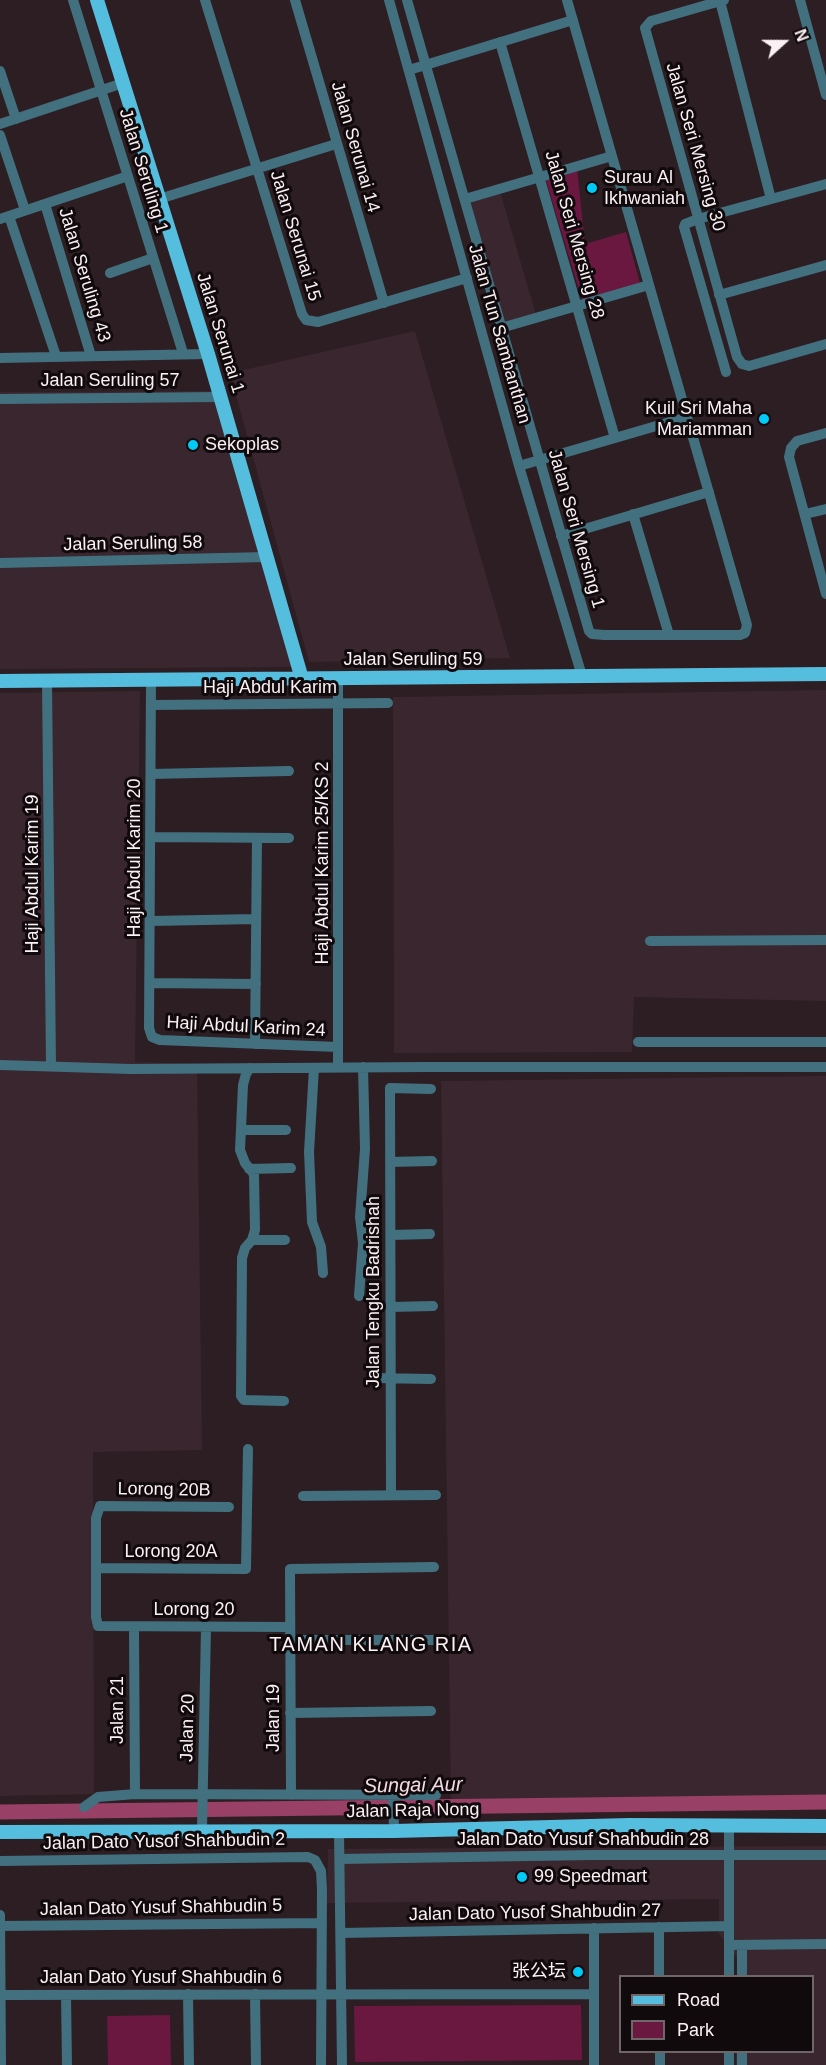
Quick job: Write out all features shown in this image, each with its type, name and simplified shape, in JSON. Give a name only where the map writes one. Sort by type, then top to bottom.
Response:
[{"type":"main road","name":"Jalan Serunai 1","points":[[98,0],[208,354],[302,679]]},
{"type":"main road","name":"Jalan Seruling 59","points":[[0,681],[826,674]]},
{"type":"main road","name":"Jalan Raja Nong","points":[[0,1832],[394,1831],[546,1826],[826,1826]]},
{"type":"street","name":"Jalan Seruling 1","points":[[73,0],[183,353]]},
{"type":"street","name":"Jalan Serunai 15","points":[[205,0],[302,314],[306,320],[318,322],[466,278]]},
{"type":"street","name":"Jalan Serunai 14","points":[[295,0],[384,303]]},
{"type":"street","name":"Jalan Tun Sambanthan","points":[[389,0],[418,67],[466,278],[530,462],[582,676]]},
{"type":"street","name":"Jalan Seri Mersing 1","points":[[407,0],[418,67],[465,199],[501,328],[530,462],[561,536],[589,631],[592,634],[669,636],[740,635],[745,633],[747,625],[709,492]]},
{"type":"street","points":[[561,536],[709,492],[567,0]]},
{"type":"street","points":[[800,0],[826,94]]},
{"type":"street","points":[[722,1],[771,199]]},
{"type":"street","name":"Jalan Seri Mersing 30","points":[[722,1],[651,21],[645,28],[737,357],[746,366],[826,344]]},
{"type":"street","points":[[418,67],[573,20]]},
{"type":"street","name":"Jalan Seri Mersing 28","points":[[500,42],[615,438]]},
{"type":"street","points":[[0,71],[16,118]]},
{"type":"street","points":[[0,124],[123,83]]},
{"type":"street","points":[[0,135],[25,210]]},
{"type":"street","points":[[159,199],[336,144]]},
{"type":"street","points":[[465,199],[612,156]]},
{"type":"street","points":[[56,356],[4,217],[128,177]]},
{"type":"street","points":[[726,372],[684,227],[688,222],[826,184]]},
{"type":"street","name":"Jalan Seruling 43","points":[[45,204],[91,356]]},
{"type":"street","points":[[110,273],[153,258]]},
{"type":"street","points":[[719,295],[826,265]]},
{"type":"street","points":[[501,328],[649,285]]},
{"type":"street","name":"Jalan Seruling 57","points":[[0,358],[208,354]]},
{"type":"street","name":"Jalan Seruling 57","points":[[0,399],[220,397]]},
{"type":"street","points":[[530,462],[687,417]]},
{"type":"street","points":[[826,433],[797,441],[791,448],[789,457],[823,567],[826,594]]},
{"type":"street","points":[[805,514],[826,508]]},
{"type":"street","points":[[633,514],[669,636]]},
{"type":"street","name":"Jalan Seruling 58","points":[[0,563],[267,557]]},
{"type":"street","name":"Haji Abdul Karim 25/KS 2","points":[[338,678],[338,1067]]},
{"type":"street","name":"Haji Abdul Karim 20","points":[[151,680],[149,1028],[152,1037]]},
{"type":"street","name":"Haji Abdul Karim 19","points":[[47,681],[51,1067]]},
{"type":"street","name":"Haji Abdul Karim","points":[[151,705],[388,703]]},
{"type":"street","points":[[151,774],[289,771]]},
{"type":"street","points":[[151,837],[288,838]]},
{"type":"street","points":[[255,1044],[257,838]]},
{"type":"street","points":[[151,921],[256,919]]},
{"type":"street","points":[[650,941],[826,940]]},
{"type":"street","points":[[151,983],[256,984]]},
{"type":"street","name":"Haji Abdul Karim 24","points":[[152,1037],[160,1040],[338,1047]]},
{"type":"street","points":[[638,1041],[826,1042]]},
{"type":"street","points":[[0,1065],[131,1069],[826,1067]]},
{"type":"street","points":[[359,1296],[363,1243],[360,1217],[365,1149],[363,1067]]},
{"type":"street","points":[[250,1068],[243,1085],[240,1150],[245,1163],[254,1174],[255,1230],[242,1258],[241,1396],[244,1400],[284,1401]]},
{"type":"street","points":[[314,1068],[309,1152],[312,1222],[321,1247],[323,1273]]},
{"type":"street","name":"Jalan Tengku Badrishah","points":[[391,1495],[390,1088],[431,1089]]},
{"type":"street","points":[[241,1130],[286,1130]]},
{"type":"street","points":[[390,1162],[432,1161]]},
{"type":"street","points":[[249,1169],[291,1168]]},
{"type":"street","points":[[391,1235],[430,1234]]},
{"type":"street","points":[[252,1240],[285,1240]]},
{"type":"street","points":[[391,1307],[434,1306]]},
{"type":"street","points":[[374,1378],[431,1379]]},
{"type":"street","name":"Lorong 20A","points":[[97,1568],[246,1569],[248,1449]]},
{"type":"street","points":[[303,1496],[436,1495]]},
{"type":"street","name":"Lorong 20B","points":[[97,1568],[96,1518],[100,1506],[229,1507]]},
{"type":"street","name":"Jalan 19","points":[[291,1795],[290,1569],[434,1567]]},
{"type":"street","name":"Lorong 20","points":[[97,1568],[96,1617],[98,1626],[290,1627]]},
{"type":"street","name":"Jalan 21","points":[[134,1626],[135,1794]]},
{"type":"street","name":"Jalan 20","points":[[202,1830],[206,1627]]},
{"type":"street","points":[[290,1640],[434,1640]]},
{"type":"street","points":[[290,1713],[431,1711]]},
{"type":"street","points":[[84,1807],[98,1797],[135,1794],[291,1795],[393,1803],[436,1795]]},
{"type":"street","points":[[393,1803],[394,1831]]},
{"type":"street","points":[[729,1826],[729,1975]]},
{"type":"street","points":[[339,1831],[342,2065]]},
{"type":"street","name":"Jalan Dato Yusuf Shahbudin 28","points":[[340,1859],[826,1855]]},
{"type":"street","name":"Jalan Dato Yusof Shahbudin 2","points":[[0,1861],[308,1857],[315,1860],[321,1871],[322,1923]]},
{"type":"street","points":[[0,1915],[1,2065]]},
{"type":"street","points":[[321,2065],[322,1923]]},
{"type":"street","name":"Jalan Dato Yusuf Shahbudin 5","points":[[0,1926],[322,1923]]},
{"type":"street","name":"Jalan Dato Yusof Shahbudin 27","points":[[340,1933],[729,1926]]},
{"type":"street","points":[[659,1927],[659,1975]]},
{"type":"street","points":[[594,1929],[594,2065]]},
{"type":"street","points":[[729,1945],[826,1944]]},
{"type":"street","points":[[742,1945],[742,1975]]},
{"type":"street","points":[[188,1994],[189,2065]]},
{"type":"street","points":[[255,1994],[256,2065]]},
{"type":"street","name":"Jalan Dato Yusuf Shahbudin 6","points":[[0,1995],[594,1994]]},
{"type":"street","points":[[66,1995],[67,2065]]},
{"type":"shaded area","points":[[500,191],[536,315],[503,324],[468,201]]},
{"type":"shaded area","points":[[415,331],[510,658],[309,662],[230,373]]},
{"type":"shaded area","points":[[213,391],[293,667],[0,669],[0,392]]},
{"type":"shaded area","points":[[826,690],[826,1001],[634,997],[632,1052],[394,1053],[393,697]]},
{"type":"shaded area","points":[[140,691],[135,1062],[197,1064],[202,1450],[93,1452],[94,1794],[0,1796],[0,693]]},
{"type":"shaded area","points":[[826,1076],[826,1798],[451,1800],[441,1081]]},
{"type":"shaded area","points":[[826,1846],[826,2065],[736,2065],[736,2053],[814,2053],[814,1975],[737,1975],[737,1958],[719,1934],[719,1899],[327,1903],[328,1849]]},
{"type":"green space","points":[[577,168],[585,244],[626,232],[640,283],[582,300],[545,177]]},
{"type":"green space","points":[[581,2005],[582,2060],[355,2062],[354,2006]]},
{"type":"green space","points":[[170,2015],[171,2065],[108,2065],[107,2016]]},
{"type":"waterway","name":"Sungai Aur","points":[[0,1812],[826,1802]]},
{"type":"place","name":"Surau Al Ikhwaniah","points":[[592,188]]},
{"type":"place","name":"Kuil Sri Maha Mariamman","points":[[764,419]]},
{"type":"place","name":"Sekoplas","points":[[193,445]]},
{"type":"place","name":"99 Speedmart","points":[[522,1877]]},
{"type":"place","name":"张公坛","points":[[578,1972]]},
{"type":"district","name":"TAMAN KLANG RIA","points":[[371,1645]]}]
